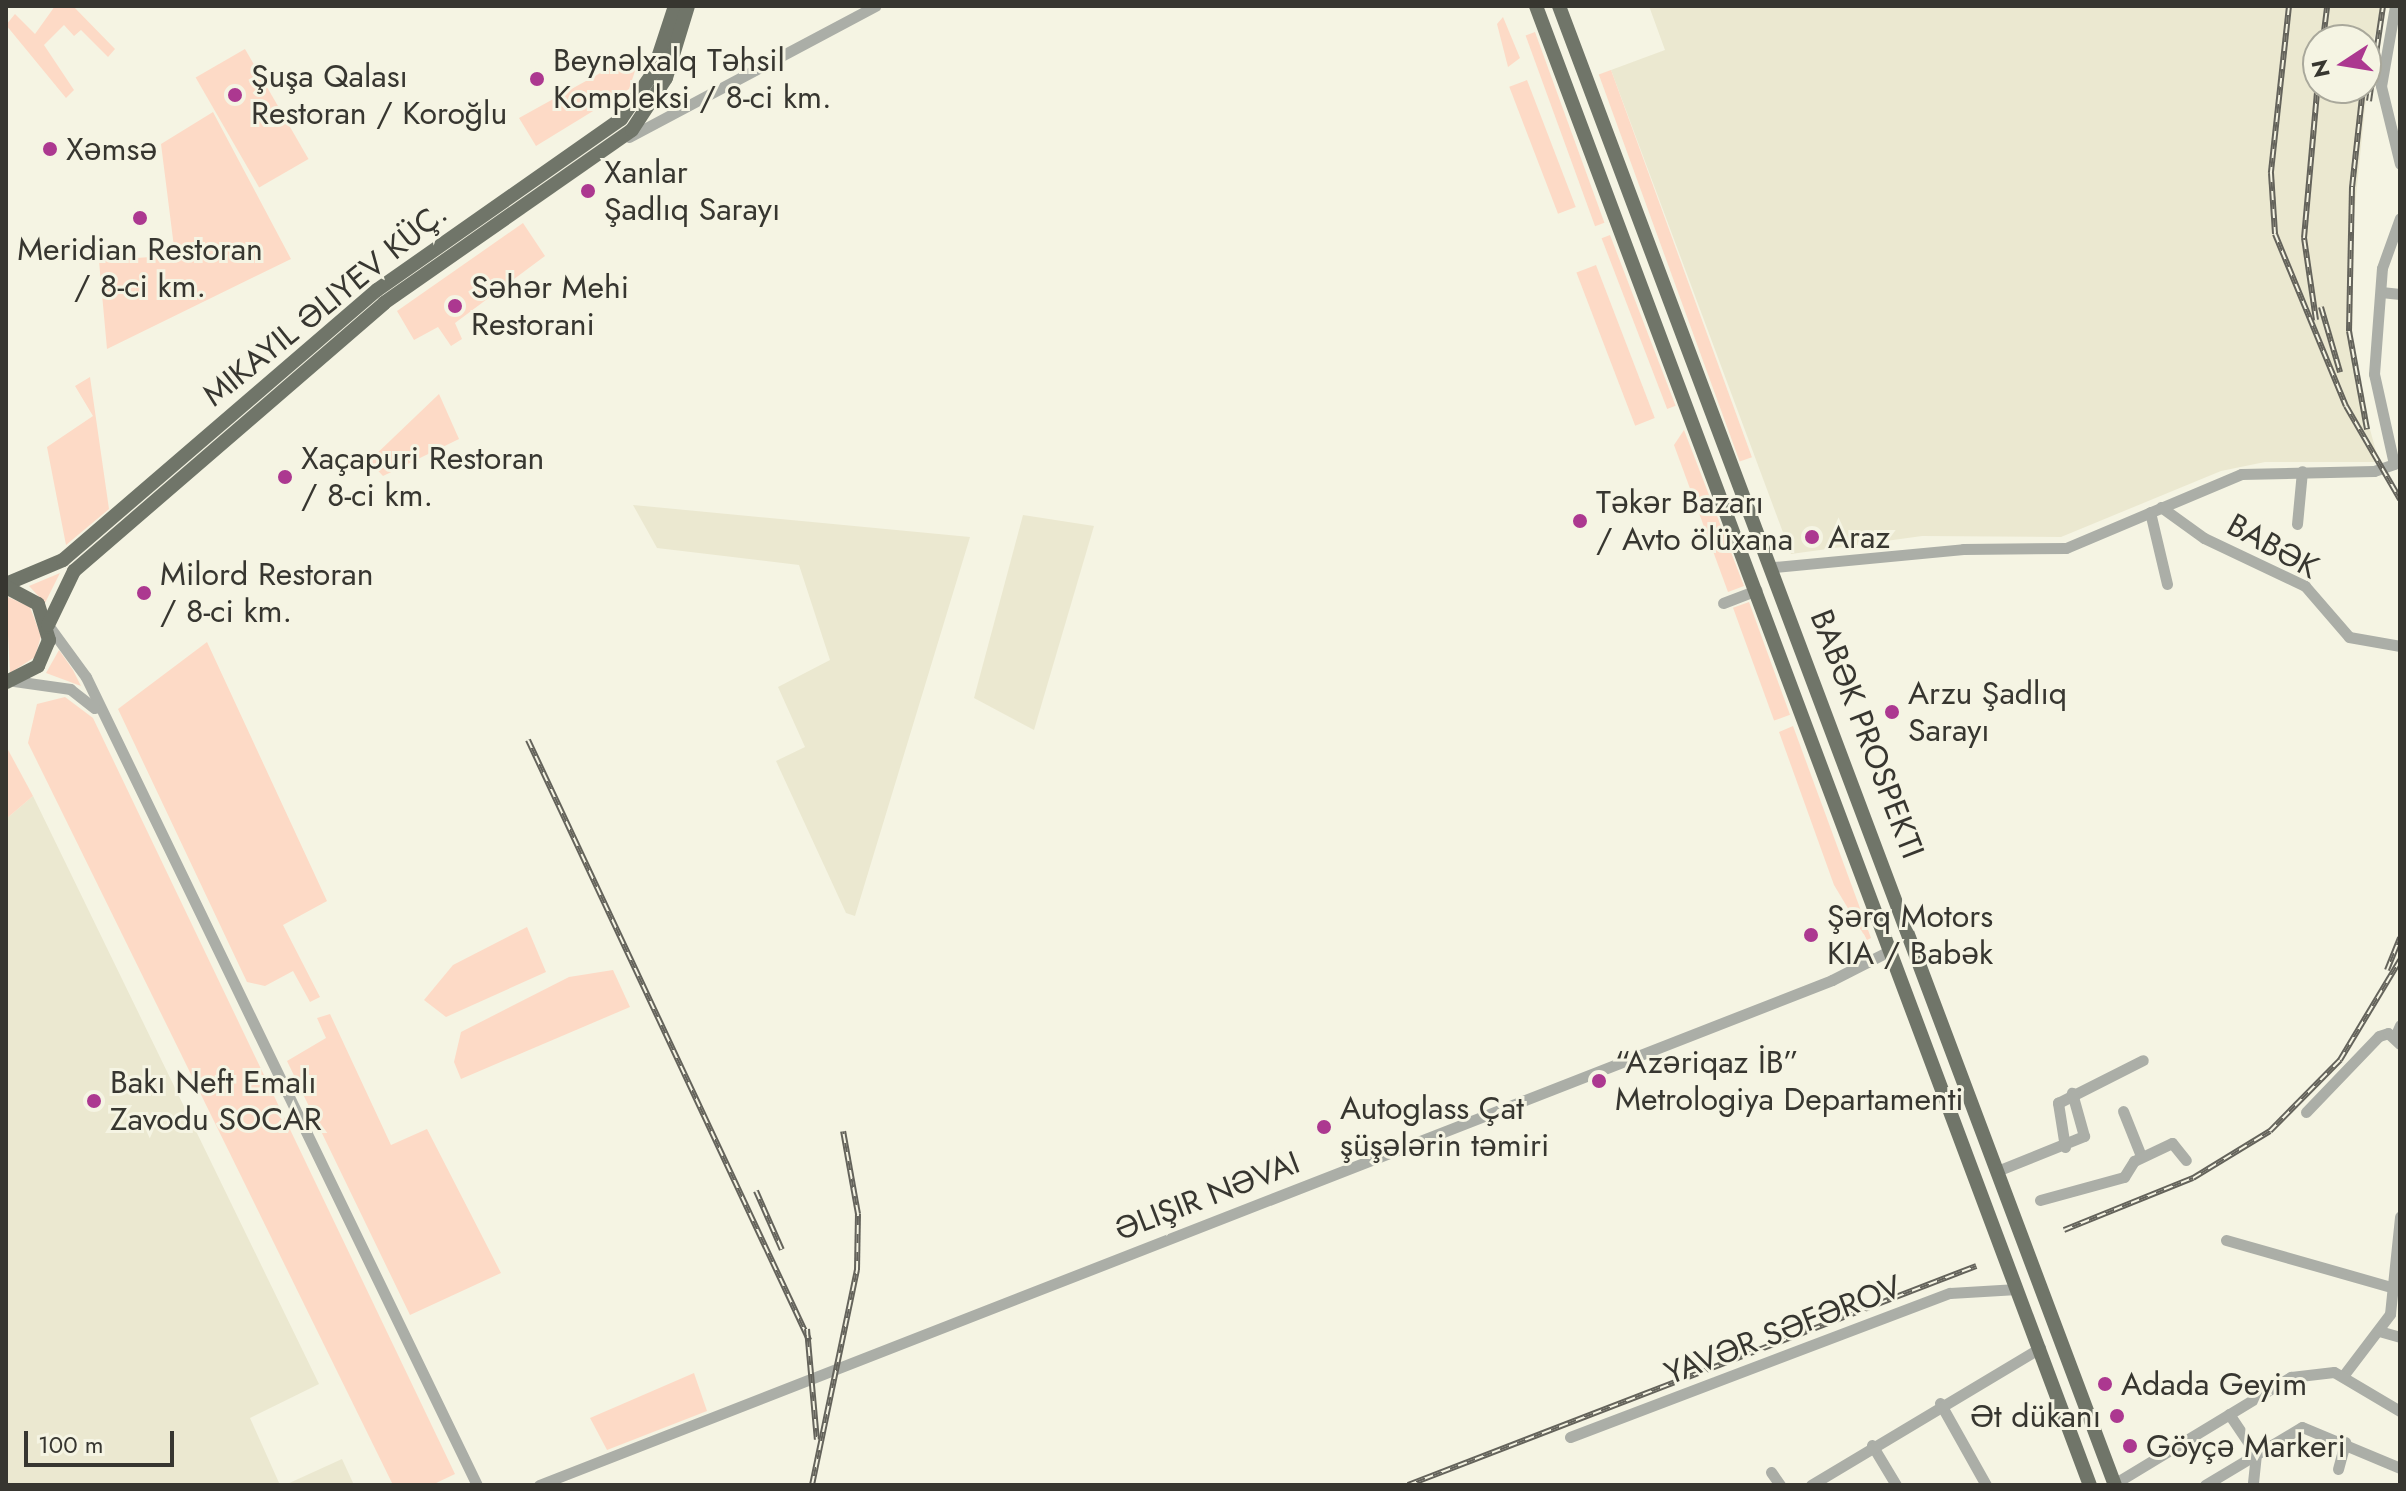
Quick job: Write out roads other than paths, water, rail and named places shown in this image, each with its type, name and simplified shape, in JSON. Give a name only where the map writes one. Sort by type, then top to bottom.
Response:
[{"type":"main road","points":[[6,586],[63,560],[377,290],[621,119],[653,73],[675,6]]},
{"type":"main road","points":[[9,682],[38,666],[48,625],[74,571],[384,303],[601,154],[646,113],[660,93],[688,6]]},
{"type":"main road","points":[[1538,6],[1601,149],[1607,141],[1584,68]]},
{"type":"main road","name":"BABƏK PROSPEKTI","points":[[1538,6],[2090,1485]]},
{"type":"main road","name":"BABƏK PROSPEKTI","points":[[1559,6],[1774,567],[2114,1485]]},
{"type":"main road","points":[[1629,252],[1610,190],[1616,180],[1681,320]]},
{"type":"main road","points":[[6,586],[30,596],[48,625]]},
{"type":"street","points":[[601,154],[730,77],[875,6]]},
{"type":"street","points":[[2395,6],[2381,86],[2394,121],[2400,164]]},
{"type":"street","points":[[660,93],[680,106]]},
{"type":"street","points":[[621,119],[680,106]]},
{"type":"street","points":[[1774,567],[1963,549],[2066,548],[2241,474],[2397,469],[2374,374],[2381,292],[2400,218]]},
{"type":"street","points":[[2381,292],[2400,294]]},
{"type":"street","points":[[2297,524],[2302,471]]},
{"type":"street","points":[[2155,509],[2167,584]]},
{"type":"street","name":"BABƏK","points":[[2155,509],[2204,538],[2305,586],[2349,637],[2400,646]]},
{"type":"street","points":[[1723,603],[1757,590]]},
{"type":"street","points":[[48,625],[86,677],[100,714],[473,1484]]},
{"type":"street","points":[[9,682],[70,689],[100,714]]},
{"type":"street","name":"ƏLIŞIR NƏVAI","points":[[539,1485],[1821,985],[1891,950]]},
{"type":"street","points":[[2306,1112],[2379,1036],[2398,1036]]},
{"type":"street","points":[[2065,1147],[2055,1110],[2072,1093],[2143,1060]]},
{"type":"street","points":[[1997,1171],[2065,1147],[2086,1130],[2072,1093]]},
{"type":"street","points":[[2123,1111],[2141,1156]]},
{"type":"street","points":[[2040,1200],[2124,1177],[2141,1156],[2172,1143],[2186,1160]]},
{"type":"street","points":[[2343,1376],[2379,1331],[2394,1288],[2400,1217]]},
{"type":"street","points":[[2226,1240],[2394,1288]]},
{"type":"street","name":"YAVƏR SƏFƏROV","points":[[1570,1437],[1950,1293],[2017,1289]]},
{"type":"street","points":[[2379,1331],[2400,1337]]},
{"type":"street","points":[[1811,1485],[1940,1403],[2040,1348]]},
{"type":"street","points":[[2114,1485],[2291,1377],[2343,1376],[2400,1411]]},
{"type":"street","points":[[1940,1403],[1986,1485]]},
{"type":"street","points":[[2229,1414],[2256,1454],[2253,1485]]},
{"type":"street","points":[[2207,1485],[2302,1427],[2345,1442],[2400,1468]]},
{"type":"street","points":[[2338,1469],[2345,1442]]},
{"type":"street","points":[[1872,1445],[1896,1485]]},
{"type":"street","points":[[1771,1472],[1780,1485]]},
{"type":"railway","points":[[2289,6],[2271,173],[2275,234],[2346,406],[2400,499]]},
{"type":"railway","points":[[2325,24],[2327,6]]},
{"type":"railway","points":[[2380,24],[2383,6]]},
{"type":"railway","points":[[2316,104],[2304,238],[2316,320]]},
{"type":"railway","points":[[2361,104],[2352,187],[2349,331],[2367,429]]},
{"type":"railway","points":[[2321,307],[2340,372]]},
{"type":"railway","points":[[528,740],[809,1340]]},
{"type":"railway","points":[[2387,970],[2400,937]]},
{"type":"railway","points":[[2064,1230],[2193,1178],[2270,1131],[2340,1060],[2400,960]]},
{"type":"railway","points":[[812,1485],[857,1270],[858,1214],[843,1131]]},
{"type":"railway","points":[[756,1191],[782,1250]]},
{"type":"railway","points":[[1408,1485],[1976,1266]]},
{"type":"railway","points":[[807,1329],[817,1440]]},
{"type":"place","name":"Beynəlxalq Təhsil Kompleksi / 8-ci km.","points":[[537,79]]},
{"type":"place","name":"Şuşa Qalası Restoran / Koroğlu","points":[[235,95]]},
{"type":"place","name":"Xəmsə","points":[[50,149]]},
{"type":"place","name":"Xanlar Şadlıq Sarayı","points":[[588,191]]},
{"type":"place","name":"Meridian Restoran / 8-ci km.","points":[[140,218]]},
{"type":"place","name":"Səhər Mehi Restorani","points":[[455,306]]},
{"type":"place","name":"Xaçapuri Restoran / 8-ci km.","points":[[285,477]]},
{"type":"place","name":"Təkər Bazarı / Avto ölüxana","points":[[1580,521]]},
{"type":"place","name":"Araz","points":[[1812,537]]},
{"type":"place","name":"Milord Restoran / 8-ci km.","points":[[144,593]]},
{"type":"place","name":"Arzu Şadlıq Sarayı","points":[[1892,712]]},
{"type":"place","name":"Şərq Motors KIA / Babək","points":[[1811,935]]},
{"type":"place","name":"“Azəriqaz İB” Metrologiya Departamenti","points":[[1599,1081]]},
{"type":"place","name":"Bakı Neft Emalı Zavodu SOCAR","points":[[94,1101]]},
{"type":"place","name":"Autoglass Çat şüşələrin təmiri","points":[[1324,1127]]},
{"type":"place","name":"Adada Geyim","points":[[2105,1384]]},
{"type":"place","name":"Ət dükanı","points":[[2117,1416]]},
{"type":"place","name":"Göyçə Markeri","points":[[2130,1446]]}]
